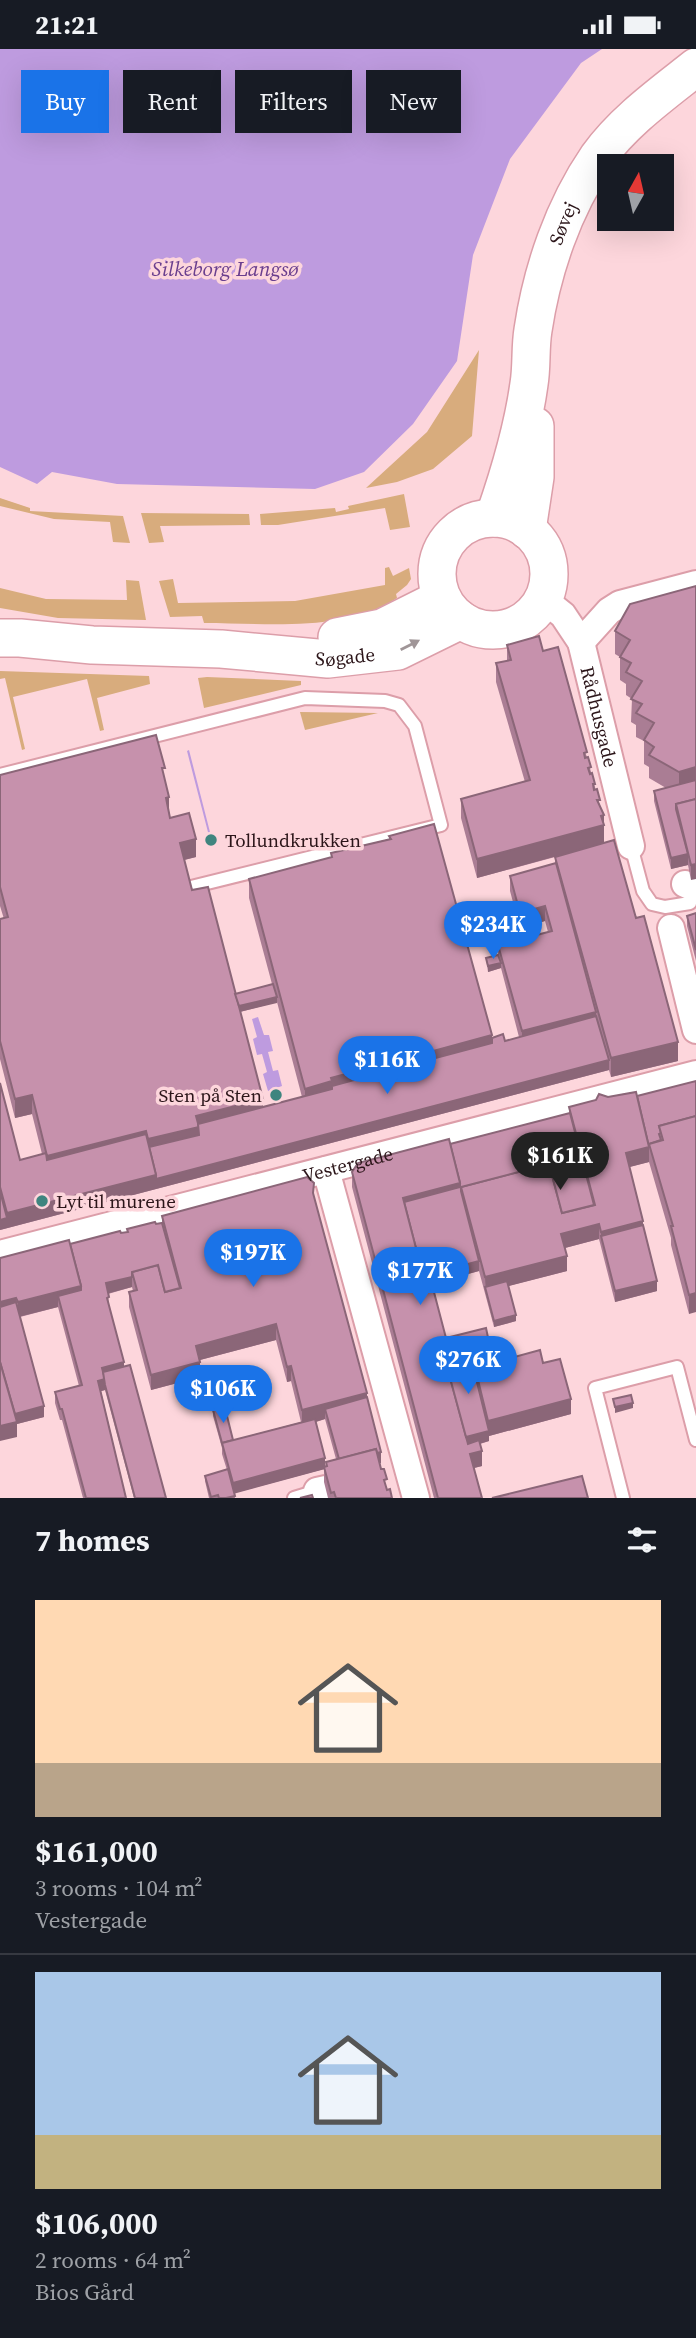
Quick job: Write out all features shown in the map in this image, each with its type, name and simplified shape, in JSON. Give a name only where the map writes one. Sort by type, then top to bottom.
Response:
[{"type":"street","name":"Søvej","points":[[511,524],[535,477],[535,424],[529,384],[532,333],[550,256],[571,205],[599,156],[646,106],[696,67]]},
{"type":"street","points":[[480,519],[511,524],[543,548],[549,581],[543,600],[522,622],[507,628],[476,627],[452,609],[438,587],[438,563],[448,539],[466,525],[480,519]]},
{"type":"street","points":[[581,642],[609,611],[620,604],[696,584]]},
{"type":"street","name":"Rådhusgade","points":[[543,600],[563,615],[581,642],[631,846]]},
{"type":"street","name":"Søgade","points":[[7,635],[92,645],[221,649],[328,659],[398,651],[452,609]]},
{"type":"street","points":[[671,927],[696,1030]]},
{"type":"street","name":"Vestergade","points":[[0,1254],[696,1074]]},
{"type":"street","points":[[326,1170],[398,1469],[416,1498]]},
{"type":"lane","points":[[0,775],[305,698],[385,701],[399,705],[409,715],[418,736],[441,825],[187,888]]},
{"type":"lane","points":[[631,846],[643,891],[652,904],[665,907],[691,892]]},
{"type":"lane","points":[[623,1498],[595,1388],[677,1367],[696,1440]]},
{"type":"shaded area","points":[[479,350],[472,436],[433,469],[397,482],[366,488],[427,432]]},
{"type":"shaded area","points":[[404,494],[410,527],[390,530],[385,508],[278,525],[261,525],[260,514],[335,508],[336,512],[349,509],[348,506]]},
{"type":"shaded area","points":[[0,498],[30,508],[30,511],[123,516],[130,543],[113,542],[110,522],[54,519],[0,506]]},
{"type":"shaded area","points":[[141,513],[249,514],[250,525],[160,526],[164,542],[149,543]]},
{"type":"shaded area","points":[[389,567],[393,576],[409,568],[411,579],[396,594],[397,598],[354,617],[304,624],[204,623],[202,616],[170,617],[159,581],[173,579],[178,603],[295,601],[385,585],[385,568]]},
{"type":"shaded area","points":[[126,580],[139,581],[146,620],[58,618],[0,608],[0,588],[46,599],[127,600]]},
{"type":"shaded area","points":[[0,671],[149,676],[150,684],[97,698],[104,730],[100,731],[87,679],[13,697],[25,749],[22,750],[5,678],[0,679]]},
{"type":"shaded area","points":[[198,678],[301,681],[301,685],[204,708]]},
{"type":"shaded area","points":[[300,712],[378,713],[305,730]]},
{"type":"water","name":"Silkeborg Langsø","points":[[0,49],[602,49],[581,63],[510,159],[473,255],[457,361],[413,424],[364,472],[315,489],[117,484],[52,472],[37,484],[0,467]]},
{"type":"water","points":[[189,750],[211,836],[215,835],[218,844],[208,846],[205,838],[209,836],[187,751]]},
{"type":"water","points":[[258,1017],[264,1035],[269,1035],[273,1051],[268,1052],[273,1071],[278,1070],[282,1086],[268,1091],[263,1074],[267,1072],[262,1054],[257,1055],[253,1039],[257,1037],[252,1019]]},
{"type":"building","points":[[696,586],[696,767],[679,772],[649,755],[654,747],[644,740],[654,723],[636,713],[642,704],[631,699],[642,681],[626,672],[631,663],[620,657],[630,640],[615,631],[630,604]]},
{"type":"building","points":[[539,636],[543,651],[558,647],[587,752],[584,753],[585,758],[588,757],[594,790],[597,789],[600,800],[597,800],[604,815],[601,816],[604,825],[477,859],[461,799],[530,780],[496,663],[511,660],[507,645]]},
{"type":"building","points":[[156,735],[165,768],[162,768],[169,797],[166,798],[170,818],[189,813],[196,839],[180,843],[192,890],[208,887],[263,1099],[196,1116],[199,1127],[148,1139],[146,1131],[47,1156],[32,1095],[15,1099],[0,1041],[0,919],[8,917],[0,887],[0,775]]},
{"type":"building","points":[[696,780],[696,799],[676,804],[688,854],[671,858],[654,791]]},
{"type":"building","points":[[696,799],[696,864],[691,865],[676,804]]},
{"type":"building","points":[[434,824],[492,1035],[426,1053],[428,1061],[400,1068],[398,1060],[331,1078],[332,1081],[305,1089],[249,879],[332,857],[331,853],[391,839],[389,836]]},
{"type":"building","points":[[614,840],[636,918],[644,916],[678,1042],[611,1058],[555,857]]},
{"type":"building","points":[[556,863],[596,1012],[522,1031],[498,945],[552,931],[545,906],[520,913],[510,876]]},
{"type":"building","points":[[696,913],[696,950],[687,916]]},
{"type":"building","points":[[498,955],[501,963],[488,966],[486,958]]},
{"type":"building","points":[[273,984],[277,997],[239,1006],[235,994]]},
{"type":"building","points":[[596,1016],[609,1060],[156,1179],[149,1147],[199,1135],[198,1124],[332,1089],[332,1086],[398,1068],[400,1076],[428,1069],[428,1060],[492,1043],[492,1038],[503,1034],[505,1041]]},
{"type":"building","points":[[696,1081],[696,1116],[659,1126],[661,1140],[649,1144],[649,1147],[637,1096]]},
{"type":"building","points":[[0,1083],[20,1160],[46,1153],[47,1160],[146,1134],[156,1175],[7,1213],[0,1187]]},
{"type":"building","points":[[636,1092],[649,1147],[626,1153],[643,1221],[601,1232],[599,1224],[561,1234],[567,1256],[485,1277],[461,1187],[549,1164],[562,1213],[595,1205],[569,1107],[596,1100],[599,1094],[608,1097]]},
{"type":"building","points":[[570,1113],[594,1205],[562,1213],[549,1164],[461,1187],[479,1261],[457,1267],[453,1251],[426,1258],[424,1254],[418,1256],[404,1202],[460,1187],[450,1144]]},
{"type":"building","points":[[696,1116],[696,1293],[689,1295],[673,1226],[649,1144],[663,1140],[659,1126]]},
{"type":"building","points":[[449,1139],[460,1183],[403,1198],[418,1256],[424,1254],[446,1338],[486,1328],[490,1347],[445,1359],[468,1444],[479,1440],[482,1451],[470,1454],[482,1498],[438,1498],[352,1172],[358,1163]]},
{"type":"building","points":[[307,1177],[314,1183],[313,1193],[367,1393],[302,1410],[291,1366],[287,1367],[276,1324],[196,1346],[200,1362],[151,1375],[129,1292],[137,1290],[132,1272],[158,1265],[165,1292],[181,1288],[162,1216]]},
{"type":"building","points":[[0,1191],[7,1218],[0,1220]]},
{"type":"building","points":[[155,1222],[162,1223],[180,1288],[165,1292],[158,1265],[132,1272],[132,1277],[106,1283],[107,1298],[124,1362],[102,1368],[105,1379],[98,1381],[126,1498],[86,1498],[55,1392],[82,1385],[58,1296],[81,1290],[70,1244],[120,1231],[128,1232],[127,1229]]},
{"type":"building","points":[[643,1225],[657,1281],[615,1291],[601,1236]]},
{"type":"building","points":[[69,1240],[81,1286],[18,1302],[16,1298],[0,1302],[0,1258]]},
{"type":"building","points":[[507,1281],[516,1315],[494,1321],[485,1287]]},
{"type":"building","points":[[16,1302],[44,1406],[15,1414],[0,1362],[0,1307]]},
{"type":"building","points":[[540,1350],[543,1363],[560,1359],[571,1399],[488,1421],[478,1380],[510,1372],[507,1359]]},
{"type":"building","points":[[477,1355],[479,1360],[472,1362],[489,1431],[466,1437],[446,1363]]},
{"type":"building","points":[[0,1362],[17,1422],[0,1426]]},
{"type":"building","points":[[130,1365],[166,1498],[135,1498],[103,1372]]},
{"type":"building","points":[[631,1395],[633,1403],[615,1407],[613,1399]]},
{"type":"building","points":[[367,1397],[381,1452],[377,1453],[376,1449],[339,1459],[325,1409]]},
{"type":"building","points":[[225,1408],[233,1440],[222,1443],[213,1410]]},
{"type":"building","points":[[315,1419],[325,1458],[233,1483],[222,1443]]},
{"type":"building","points":[[376,1449],[381,1469],[384,1469],[387,1479],[384,1480],[387,1490],[390,1489],[392,1498],[336,1498],[334,1492],[331,1493],[324,1467],[327,1466],[326,1462]]},
{"type":"building","points":[[228,1469],[235,1496],[211,1497],[205,1476]]},
{"type":"building","points":[[582,1476],[588,1498],[492,1498]]},
{"type":"place","name":"Tollundkrukken","points":[[211,840]]},
{"type":"place","name":"Sten på Sten","points":[[276,1095]]},
{"type":"place","name":"Lyt til murene","points":[[42,1201]]}]
